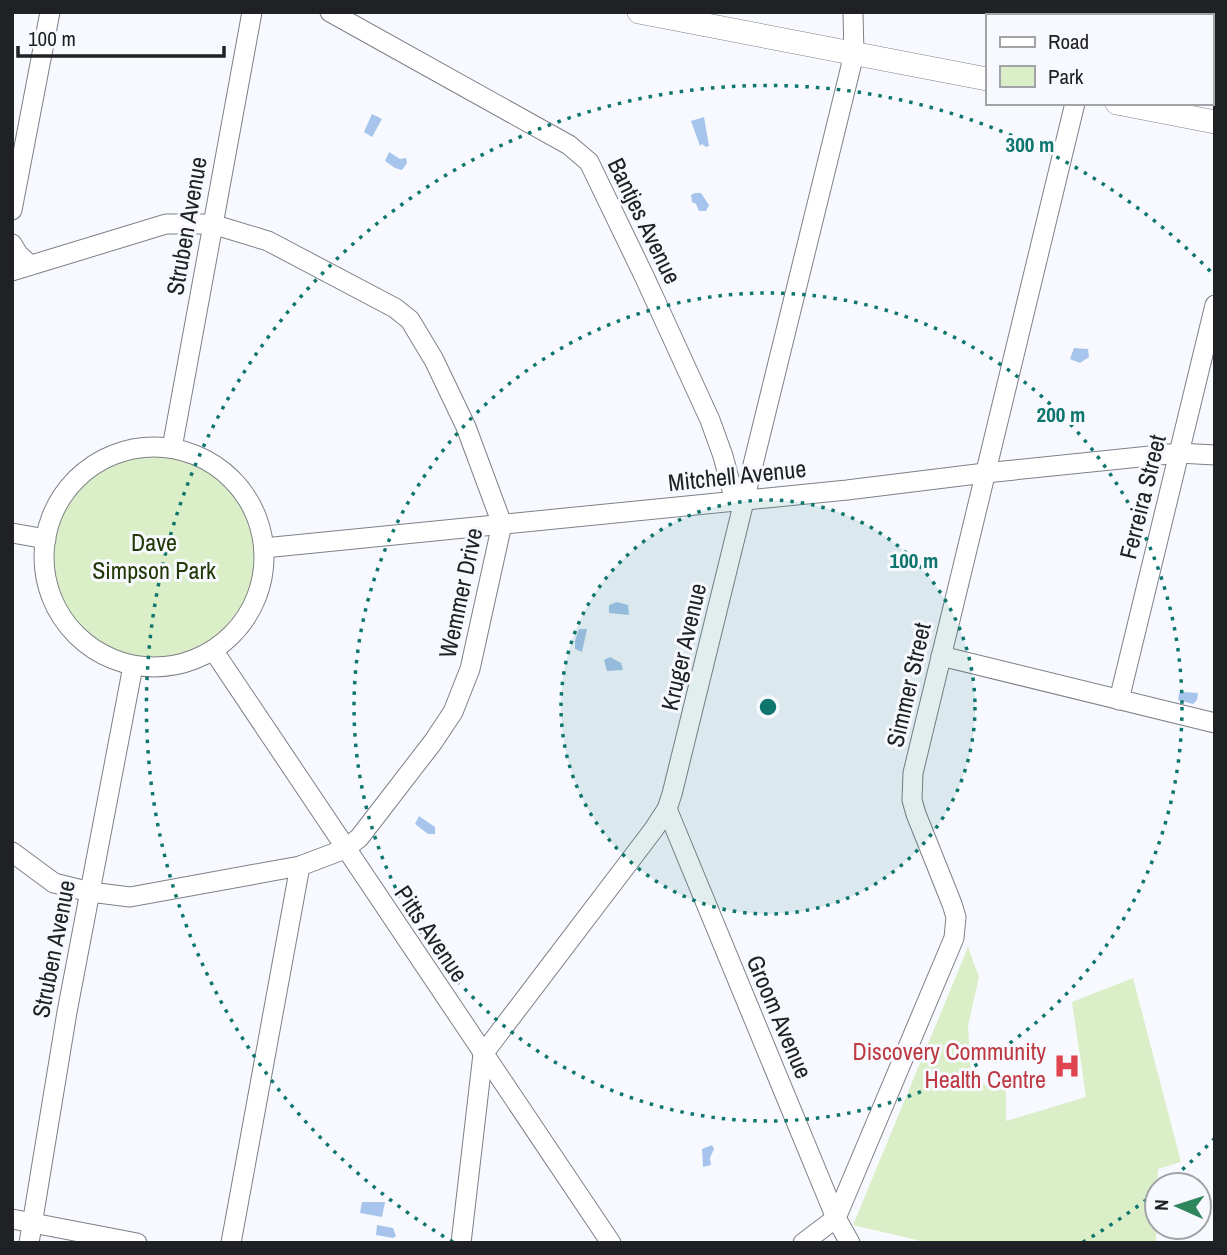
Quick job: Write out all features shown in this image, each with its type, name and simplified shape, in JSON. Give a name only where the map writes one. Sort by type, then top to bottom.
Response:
[{"type":"main road","points":[[639,12],[986,79]]},
{"type":"main road","points":[[1127,105],[1215,122]]},
{"type":"street","points":[[12,210],[50,12]]},
{"type":"street","name":"Struben Avenue","points":[[172,448],[252,12]]},
{"type":"street","name":"Bantjes Avenue","points":[[330,12],[569,145],[589,162],[710,420],[740,500]]},
{"type":"street","name":"Kruger Avenue","points":[[483,1054],[667,809],[684,753],[740,500],[854,54],[853,12]]},
{"type":"street","name":"Simmer Street","points":[[836,1218],[954,938],[956,927],[952,904],[912,800],[914,773],[1074,105]]},
{"type":"street","name":"Wemmer Drive","points":[[12,852],[54,883],[90,892],[130,897],[300,866],[345,849],[359,838],[404,782],[453,712],[470,669],[502,524],[466,428],[435,360],[410,320],[386,303],[268,241],[212,224],[166,224],[21,268]]},
{"type":"street","points":[[12,244],[18,254],[21,268]]},
{"type":"street","name":"Ferreira Street","points":[[1119,700],[1215,305]]},
{"type":"street","points":[[144,447],[172,448],[206,461],[235,483],[250,502],[264,548],[262,578],[253,606],[236,631],[213,650],[195,660],[175,666],[133,666],[110,658],[89,646],[71,630],[58,610],[49,587],[45,563],[46,539],[55,512],[70,487],[91,467],[116,454],[144,447]]},
{"type":"street","name":"Mitchell Avenue","points":[[264,548],[847,490],[985,472],[1178,453],[1215,455]]},
{"type":"street","points":[[12,533],[46,539]]},
{"type":"street","name":"Pitts Avenue","points":[[213,650],[611,1243]]},
{"type":"street","points":[[941,656],[1215,723]]},
{"type":"street","name":"Struben Avenue","points":[[29,1243],[22,1221],[90,892],[133,666]]},
{"type":"street","name":"Groom Avenue","points":[[667,809],[836,1218],[850,1243]]},
{"type":"street","points":[[231,1243],[300,866]]},
{"type":"street","points":[[461,1243],[483,1054]]},
{"type":"street","points":[[803,1243],[836,1218]]},
{"type":"street","points":[[22,1221],[137,1243]]},
{"type":"green space","name":"Dave Simpson Park","points":[[154,452],[175,454],[194,460],[212,469],[228,483],[242,499],[251,517],[257,536],[257,578],[251,597],[242,615],[228,631],[212,645],[194,654],[175,660],[154,662],[133,660],[114,654],[96,645],[80,631],[66,615],[57,597],[51,578],[49,557],[51,536],[57,517],[66,499],[80,483],[96,469],[114,460],[133,454]]},
{"type":"green space","points":[[968,947],[979,977],[968,1026],[971,1076],[983,1084],[1006,1091],[1006,1121],[1086,1097],[1072,1002],[1133,978],[1181,1162],[1158,1171],[1143,1171],[1143,1241],[1156,1243],[929,1243],[853,1225]]},
{"type":"water","points":[[372,114],[382,119],[372,137],[364,132]]},
{"type":"water","points":[[704,117],[709,146],[706,147],[702,144],[700,146],[691,121]]},
{"type":"water","points":[[389,152],[400,159],[406,158],[407,163],[402,170],[385,161]]},
{"type":"water","points":[[701,193],[709,205],[706,211],[699,211],[692,202],[691,195]]},
{"type":"water","points":[[1074,348],[1088,349],[1089,357],[1080,363],[1070,359]]},
{"type":"water","points":[[617,602],[628,605],[629,615],[609,613],[609,605]]},
{"type":"water","points":[[579,629],[587,629],[582,652],[575,649]]},
{"type":"water","points":[[610,657],[621,663],[623,670],[607,671],[604,660]]},
{"type":"water","points":[[1179,693],[1198,693],[1197,700],[1193,704],[1178,700]]},
{"type":"water","points":[[419,816],[435,827],[435,834],[428,834],[415,824]]},
{"type":"water","points":[[712,1145],[714,1149],[710,1158],[711,1165],[703,1167],[702,1149]]},
{"type":"water","points":[[362,1202],[385,1202],[382,1217],[360,1213]]},
{"type":"water","points":[[377,1225],[393,1228],[396,1236],[393,1238],[376,1235]]},
{"type":"place","name":"Discovery Community Health Centre","points":[[1067,1066]]}]
